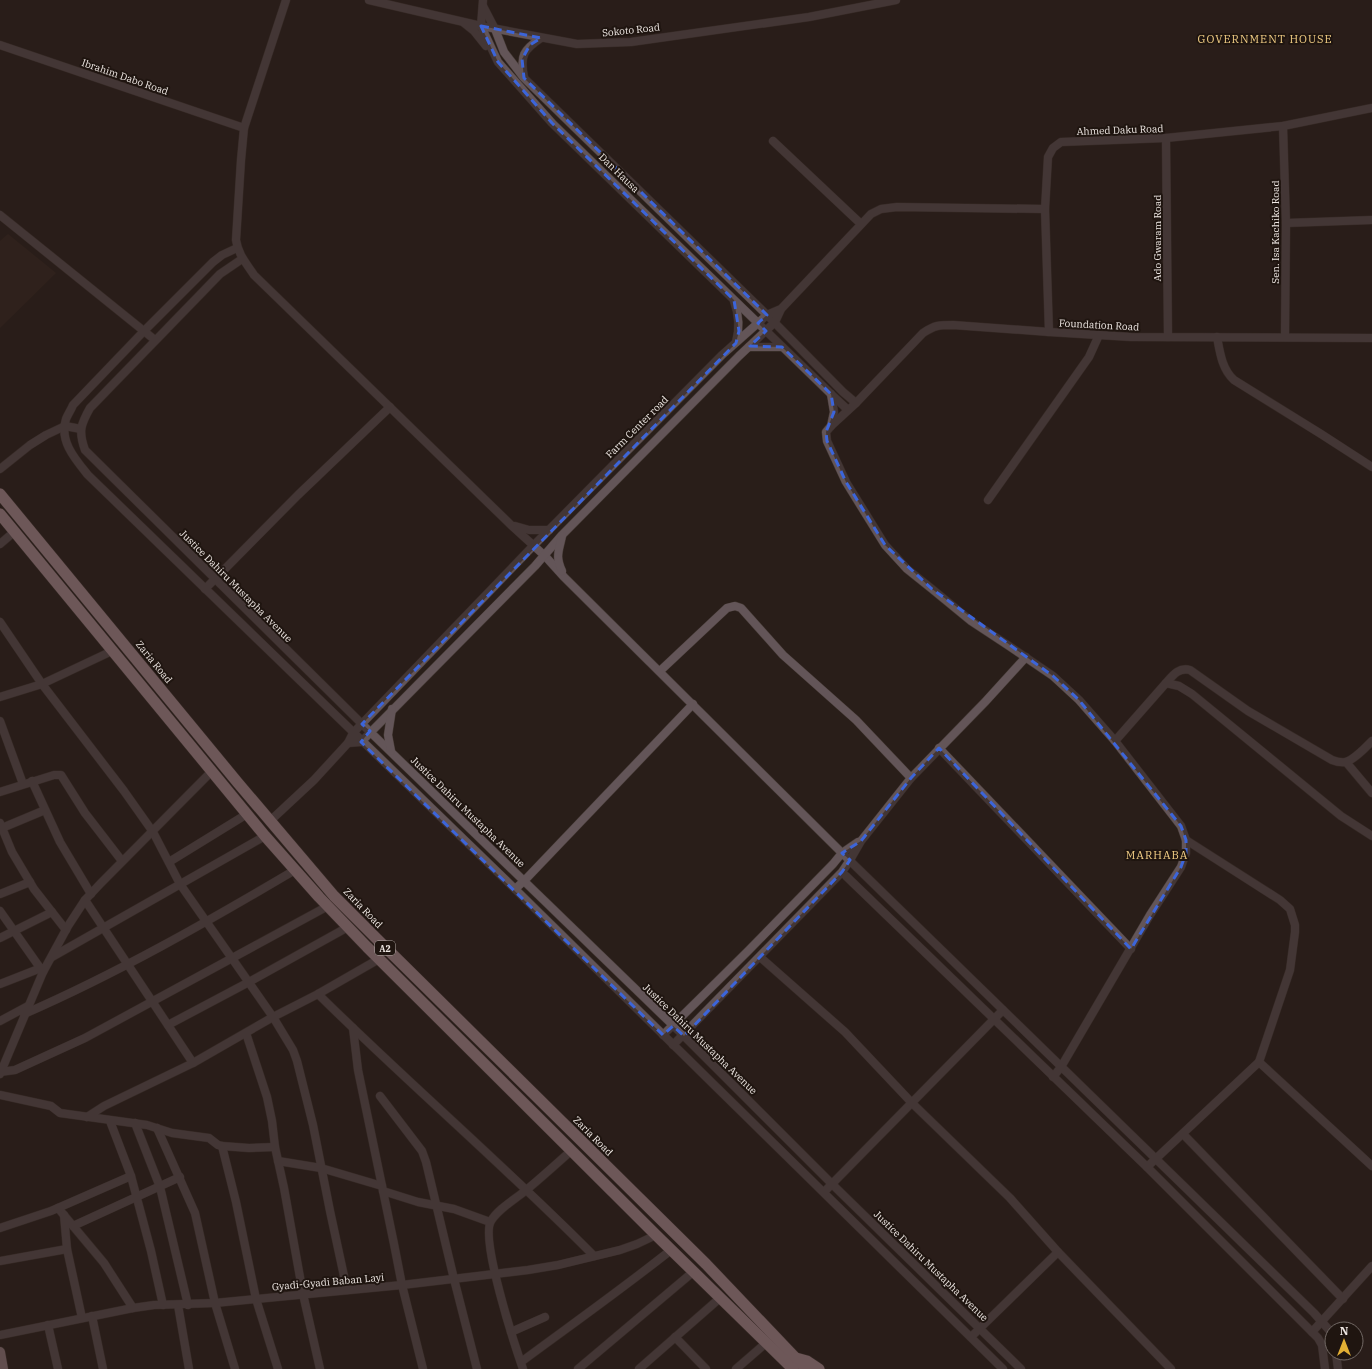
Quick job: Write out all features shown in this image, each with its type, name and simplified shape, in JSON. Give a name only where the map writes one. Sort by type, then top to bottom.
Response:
[{"type":"highway","name":"Zaria Road","points":[[0,494],[228,771],[334,896],[706,1264],[791,1365]]},
{"type":"highway","name":"Zaria Road","points":[[0,514],[265,836],[328,906],[379,959],[766,1343],[791,1365],[806,1369]]},
{"type":"highway","name":"Zaria Road","points":[[791,1365],[807,1361],[819,1369]]},
{"type":"main road","points":[[0,1352],[4,1369]]},
{"type":"street","points":[[286,0],[244,128],[240,160],[236,240],[237,248],[242,259],[254,275],[511,525],[545,556],[564,577],[842,853],[1324,1324]]},
{"type":"street","name":"Sokoto Road","points":[[369,0],[495,29],[578,44],[631,42],[809,16],[896,0]]},
{"type":"street","points":[[481,26],[483,3]]},
{"type":"street","name":"Dan Hausa","points":[[483,3],[504,52],[524,78],[775,322],[843,392],[856,402]]},
{"type":"street","points":[[464,22],[474,31],[494,55]]},
{"type":"street","name":"Dan Hausa","points":[[481,26],[498,62],[552,123],[848,410]]},
{"type":"street","points":[[524,78],[522,59],[524,52],[541,38]]},
{"type":"street","name":"Ibrahim Dabo Road","points":[[0,45],[244,128]]},
{"type":"street","name":"Ahmed Daku Road","points":[[1049,332],[1045,209],[1048,157],[1053,148],[1061,142],[1166,138],[1283,126],[1372,108]]},
{"type":"street","name":"Sen. Isa Kachiko Road","points":[[1283,126],[1286,223],[1285,337]]},
{"type":"street","name":"Ado Gwaram Road","points":[[1166,138],[1168,337]]},
{"type":"street","points":[[773,141],[861,224]]},
{"type":"street","points":[[348,743],[362,742],[370,731],[545,556],[562,535],[775,322],[781,309],[871,214],[881,208],[897,206],[1045,209]]},
{"type":"street","points":[[0,216],[155,340]]},
{"type":"street","points":[[1286,223],[1372,220]]},
{"type":"street","points":[[237,248],[222,255],[213,262],[73,405],[66,419],[65,426],[66,443],[74,457],[88,475],[515,889],[1003,1369]]},
{"type":"street","points":[[0,469],[30,445],[46,435],[65,426],[81,428],[90,408],[220,274],[242,259]]},
{"type":"street","points":[[734,300],[739,324],[736,343]]},
{"type":"street","name":"Farm Center road","points":[[270,821],[314,780],[348,743],[353,733],[533,546],[736,343],[767,315],[781,309]]},
{"type":"street","name":"Foundation Road","points":[[831,426],[923,333],[933,326],[953,325],[1099,335],[1168,337],[1372,338]]},
{"type":"street","points":[[988,500],[1089,357],[1099,335]]},
{"type":"street","points":[[1217,337],[1221,358],[1227,374],[1234,380],[1372,467]]},
{"type":"street","points":[[749,347],[782,347]]},
{"type":"street","points":[[830,394],[834,412],[831,426],[826,432],[827,441],[846,482],[886,545],[907,569],[971,621],[1052,676],[1079,700],[1115,741],[1181,826],[1186,840],[1186,853],[1181,867],[1130,949],[1061,1067],[1053,1077]]},
{"type":"street","points":[[205,589],[298,495],[390,407]]},
{"type":"street","name":"Justice Dahiru Mustapha Avenue","points":[[81,428],[85,450],[362,724],[684,1036],[832,1184],[1021,1369]]},
{"type":"street","points":[[511,525],[521,529],[549,530]]},
{"type":"street","points":[[0,544],[14,532]]},
{"type":"street","points":[[562,535],[558,562],[564,577]]},
{"type":"street","points":[[660,672],[727,608],[735,606],[741,608],[783,655],[856,720],[911,778]]},
{"type":"street","points":[[0,622],[42,684],[124,791],[153,832],[180,884],[273,1017],[293,1050],[313,1125],[347,1290]]},
{"type":"street","points":[[0,697],[42,684],[112,651]]},
{"type":"street","points":[[673,1046],[842,872],[860,840],[911,778],[985,702],[1026,657]]},
{"type":"street","points":[[1115,741],[1166,683],[1179,670],[1185,668],[1248,711],[1332,760],[1346,762],[1358,754],[1372,741]]},
{"type":"street","points":[[1166,683],[1179,686],[1192,694],[1341,816],[1372,836]]},
{"type":"street","points":[[515,889],[693,704]]},
{"type":"street","points":[[390,751],[388,735],[392,709]]},
{"type":"street","points":[[0,721],[22,784]]},
{"type":"street","points":[[940,748],[1130,949]]},
{"type":"street","points":[[1346,762],[1372,793]]},
{"type":"street","points":[[0,1073],[42,970],[52,957],[66,930],[88,897],[212,771]]},
{"type":"street","points":[[0,792],[32,781],[61,774],[85,813],[122,861]]},
{"type":"street","points":[[32,781],[60,842],[104,928],[193,1063]]},
{"type":"street","points":[[45,810],[1,826],[12,852],[30,882],[66,930]]},
{"type":"street","points":[[169,862],[247,814]]},
{"type":"street","points":[[52,957],[265,836]]},
{"type":"street","points":[[663,1035],[834,864],[842,853],[860,840]]},
{"type":"street","points":[[1147,1167],[1259,1062],[1290,970],[1295,932],[1293,917],[1290,909],[1280,900],[1186,840]]},
{"type":"street","points":[[0,1021],[80,989],[207,922],[295,870]]},
{"type":"street","points":[[846,876],[1147,1167],[1318,1338],[1322,1345],[1325,1369]]},
{"type":"street","points":[[0,894],[30,882]]},
{"type":"street","points":[[0,1073],[15,1070],[85,1038],[328,906]]},
{"type":"street","points":[[0,911],[42,970]]},
{"type":"street","points":[[0,938],[52,912]]},
{"type":"street","points":[[168,1025],[348,927]]},
{"type":"street","points":[[760,957],[845,1032],[912,1103],[1010,1198],[1058,1252],[1171,1369]]},
{"type":"street","points":[[87,1117],[100,1109],[193,1063],[379,959]]},
{"type":"street","points":[[0,984],[42,970]]},
{"type":"street","points":[[318,994],[594,1256]]},
{"type":"street","points":[[824,1192],[1003,1010]]},
{"type":"street","points":[[353,1028],[358,1070],[402,1285],[423,1369]]},
{"type":"street","points":[[246,1033],[267,1097],[303,1294],[320,1369]]},
{"type":"street","points":[[1259,1062],[1372,1166]]},
{"type":"street","points":[[0,1095],[51,1106],[60,1114],[135,1123],[172,1133],[208,1138],[222,1146],[249,1148],[275,1147]]},
{"type":"street","points":[[380,1096],[422,1151],[428,1167],[477,1369]]},
{"type":"street","points":[[110,1121],[137,1196],[163,1305]]},
{"type":"street","points":[[135,1123],[160,1187],[188,1304]]},
{"type":"street","points":[[157,1128],[195,1213],[215,1303],[235,1369]]},
{"type":"street","points":[[1183,1134],[1342,1299]]},
{"type":"street","points":[[222,1146],[234,1194],[256,1299],[278,1369]]},
{"type":"street","points":[[571,1150],[498,1213],[490,1222],[488,1232],[489,1245],[495,1274],[522,1366],[580,1318],[624,1287],[671,1250]]},
{"type":"street","points":[[278,1161],[321,1168],[418,1202],[454,1209],[490,1222]]},
{"type":"street","points":[[0,1228],[58,1208],[131,1176]]},
{"type":"street","points":[[73,1226],[180,1177]]},
{"type":"street","points":[[58,1208],[104,1263],[133,1308]]},
{"type":"street","points":[[64,1215],[67,1249],[82,1318]]},
{"type":"street","name":"Gyadi-Gyadi Baban Layi","points":[[0,1335],[133,1308],[215,1303],[402,1285],[528,1270],[558,1265],[620,1250],[656,1235]]},
{"type":"street","points":[[0,1261],[67,1249]]},
{"type":"street","points":[[971,1337],[1058,1252]]},
{"type":"street","points":[[1312,1332],[1372,1266]]},
{"type":"street","points":[[578,1369],[588,1366],[693,1272]]},
{"type":"street","points":[[639,1369],[720,1298]]},
{"type":"street","points":[[178,1305],[189,1369]]},
{"type":"street","points":[[92,1316],[103,1369]]},
{"type":"street","points":[[511,1332],[545,1317]]},
{"type":"street","points":[[48,1325],[58,1369]]},
{"type":"street","points":[[675,1337],[706,1369]]},
{"type":"street","points":[[736,1369],[766,1343]]},
{"type":"highlighted area","points":[[481,26],[541,38],[530,45],[522,59],[524,78],[767,315],[758,323],[766,331],[750,346],[782,347],[831,394],[834,412],[826,432],[827,441],[846,482],[885,545],[932,589],[1053,676],[1079,700],[1181,826],[1186,840],[1186,853],[1181,867],[1131,949],[939,748],[911,778],[861,841],[842,853],[850,860],[842,872],[684,1036],[673,1026],[663,1035],[361,742],[370,731],[362,724],[736,343],[739,331],[734,300],[552,123],[498,62]]},
{"type":"shaded area","points":[[8,234],[56,273],[0,328],[0,241]]},
{"type":"district","name":"GOVERNMENT HOUSE","points":[[1265,39]]},
{"type":"district","name":"MARHABA","points":[[1157,855]]}]
